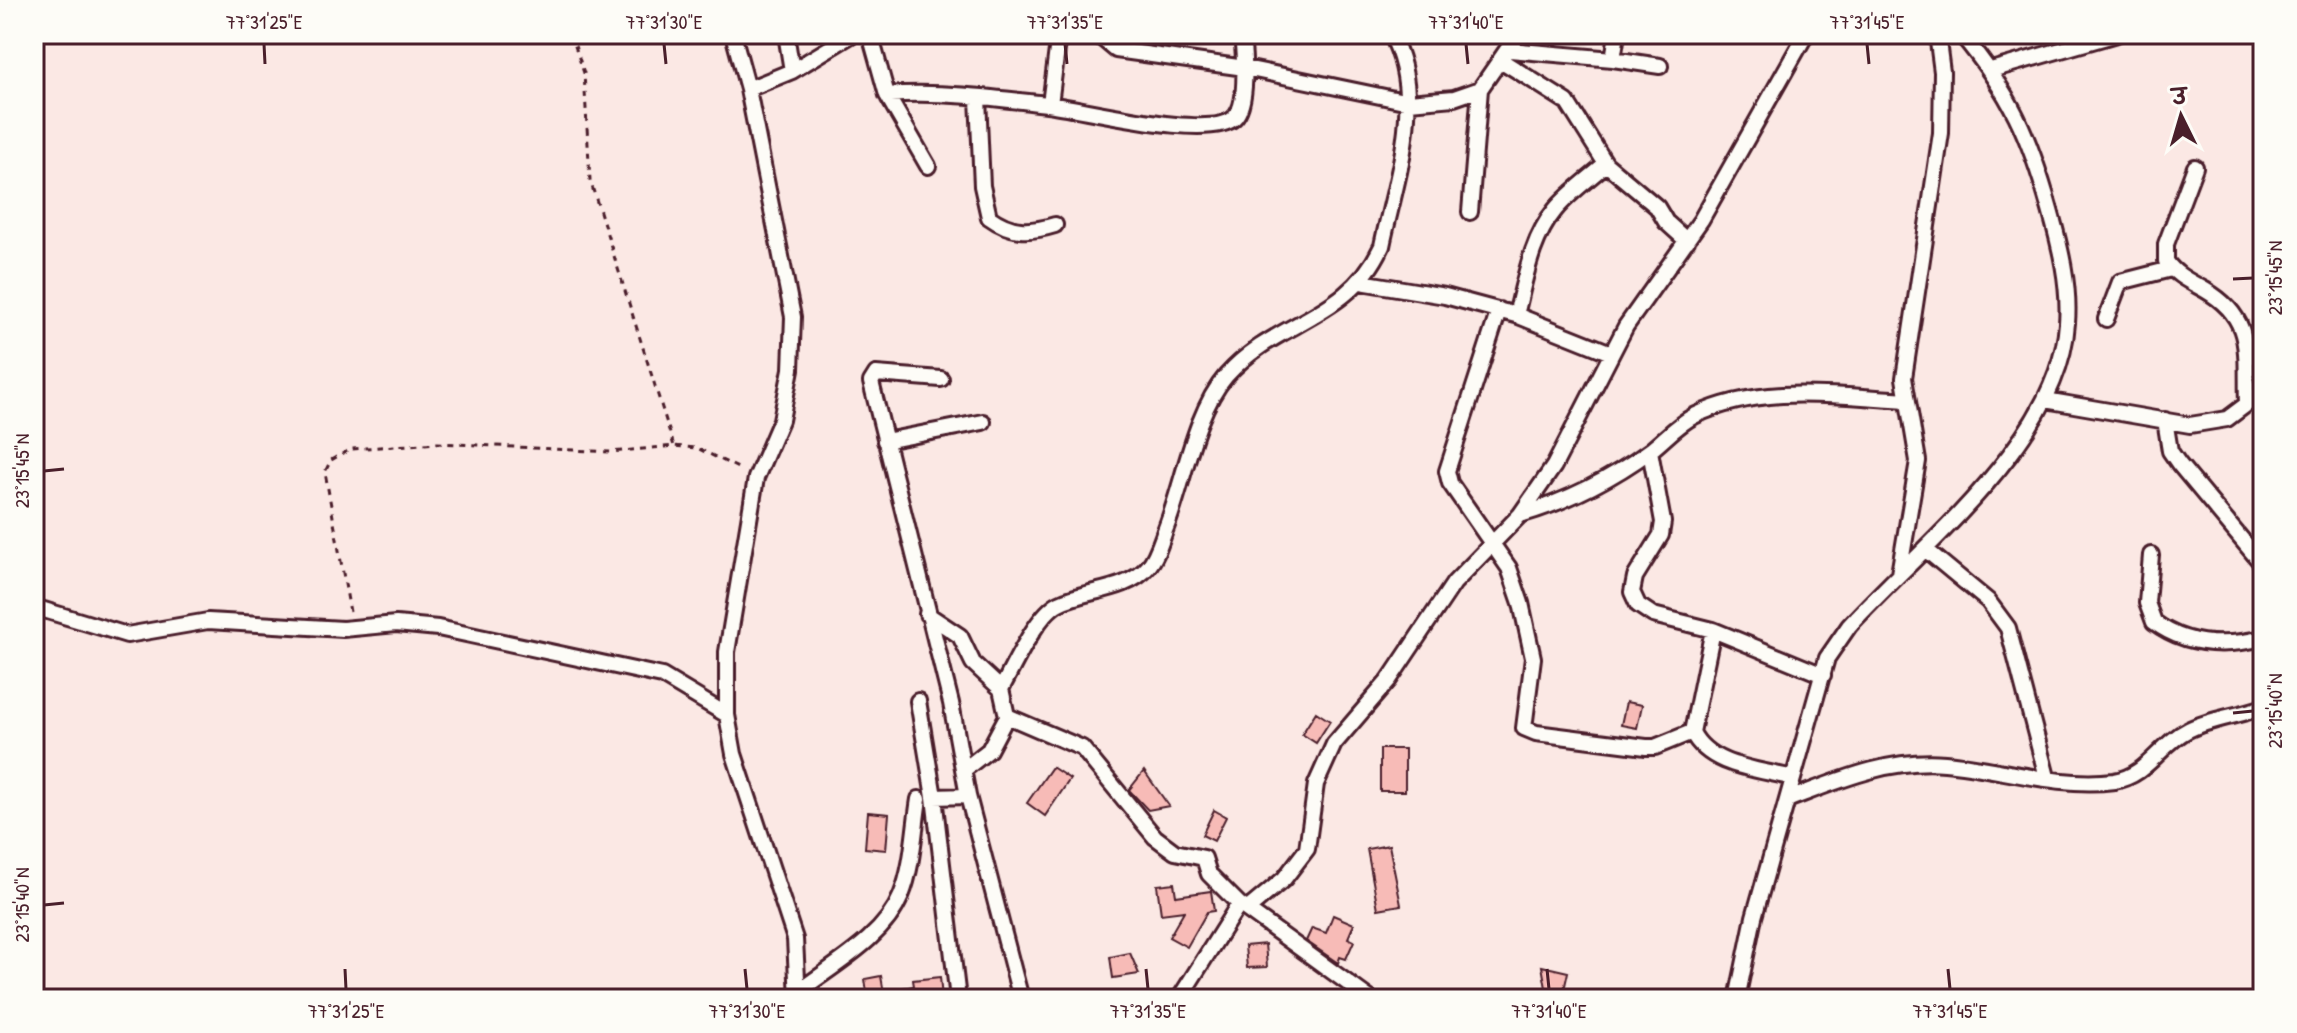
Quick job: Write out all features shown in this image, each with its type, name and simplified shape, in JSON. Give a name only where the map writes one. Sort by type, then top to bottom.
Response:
[{"type":"street","points":[[733,34],[748,89],[793,317],[791,369],[781,420],[756,478],[727,652],[727,715],[734,754],[795,939],[798,996]]},
{"type":"street","points":[[786,34],[792,71]]},
{"type":"street","points":[[748,89],[792,71],[853,34]]},
{"type":"street","points":[[870,34],[887,95],[928,166]]},
{"type":"street","points":[[1050,104],[1059,34]]},
{"type":"street","points":[[1097,34],[1116,50],[1245,68],[1409,102],[1454,98],[1480,89]]},
{"type":"street","points":[[887,95],[920,93],[1050,104],[1173,125],[1218,126],[1233,120],[1240,110],[1245,68],[1242,34]]},
{"type":"street","points":[[1001,689],[1043,616],[1057,604],[1124,582],[1148,567],[1182,488],[1198,429],[1225,377],[1248,354],[1321,314],[1361,282],[1382,246],[1409,102],[1399,48],[1391,34]]},
{"type":"street","points":[[1470,212],[1480,89],[1518,34]]},
{"type":"street","points":[[1613,59],[1617,34]]},
{"type":"street","points":[[1179,999],[1244,906],[1298,864],[1307,849],[1316,784],[1334,744],[1389,680],[1454,583],[1490,542],[1520,515],[1564,448],[1611,353],[1640,305],[1687,241],[1806,34]]},
{"type":"street","points":[[1899,575],[1918,461],[1917,439],[1906,400],[1905,366],[1941,133],[1942,72],[1937,34]]},
{"type":"street","points":[[1737,999],[1754,917],[1823,675],[1837,641],[2013,451],[2058,373],[2067,323],[2066,281],[2058,236],[2032,144],[1991,70],[1961,34]]},
{"type":"street","points":[[1991,70],[2117,34]]},
{"type":"street","points":[[1506,55],[1613,59],[1660,66]]},
{"type":"street","points":[[1506,55],[1567,102],[1606,164],[1657,207],[1666,222],[1687,241]]},
{"type":"street","points":[[978,98],[982,186],[989,217],[1004,228],[1032,232],[1055,225]]},
{"type":"street","points":[[1516,315],[1532,256],[1547,223],[1563,202],[1606,164]]},
{"type":"street","points":[[2195,167],[2166,244],[2166,261],[2171,269],[2221,299],[2237,315],[2244,335],[2247,404]]},
{"type":"street","points":[[2106,319],[2120,282],[2171,269]]},
{"type":"street","points":[[1361,282],[1445,296],[1499,310],[1611,353]]},
{"type":"street","points":[[1499,310],[1447,471],[1450,483],[1509,568],[1533,658],[1524,728],[1536,733],[1646,747],[1655,747],[1692,732]]},
{"type":"street","points":[[941,379],[876,374],[871,382],[965,769],[968,796],[1021,999]]},
{"type":"street","points":[[2045,400],[2165,420],[2210,424],[2227,419],[2263,392]]},
{"type":"street","points":[[1520,515],[1577,496],[1650,451],[1690,418],[1740,401],[1806,394],[1906,400]]},
{"type":"street","points":[[2165,420],[2170,451],[2179,464],[2262,560]]},
{"type":"street","points":[[885,441],[983,422]]},
{"type":"street","points":[[1650,451],[1663,522],[1661,535],[1635,577],[1632,592],[1638,605],[1653,615],[1713,630],[1823,675]]},
{"type":"street","points":[[1925,549],[1988,601],[2008,628],[2047,777]]},
{"type":"street","points":[[2151,555],[2147,603],[2154,622],[2170,632],[2210,644],[2227,646],[2263,638]]},
{"type":"street","points":[[34,607],[127,635],[208,621],[353,629],[396,624],[438,628],[662,676],[727,715]]},
{"type":"street","points":[[927,614],[960,636],[973,663],[1001,689],[1007,716],[989,750],[965,769]]},
{"type":"street","points":[[1713,630],[1692,732],[1700,748],[1721,759],[1793,778]]},
{"type":"street","points":[[918,701],[926,798],[958,999]]},
{"type":"street","points":[[1787,800],[1858,773],[1911,764],[1945,763],[2100,782],[2129,777],[2183,732],[2263,707]]},
{"type":"street","points":[[1007,716],[1082,748],[1155,837],[1175,852],[1204,858],[1209,874],[1244,906],[1370,999]]},
{"type":"street","points":[[926,798],[968,796]]},
{"type":"street","points":[[798,996],[875,932],[895,908],[905,883],[926,798]]},
{"type":"path","points":[[571,34],[584,73],[590,180],[674,446]]},
{"type":"path","points":[[353,629],[325,472],[331,460],[351,449],[438,443],[611,452],[674,446],[697,448],[756,478]]},
{"type":"building","points":[[1626,702],[1642,705],[1637,728],[1621,725]]},
{"type":"building","points":[[1316,712],[1330,721],[1316,743],[1302,734]]},
{"type":"building","points":[[1380,749],[1405,749],[1405,791],[1380,791]]},
{"type":"building","points":[[1052,767],[1070,779],[1045,816],[1027,803]]},
{"type":"building","points":[[1144,771],[1169,806],[1148,810],[1129,790]]},
{"type":"building","points":[[1214,810],[1226,817],[1214,841],[1202,835]]},
{"type":"building","points":[[868,812],[889,814],[886,850],[865,848]]},
{"type":"building","points":[[1389,845],[1401,905],[1378,909],[1367,849]]},
{"type":"building","points":[[1174,883],[1176,896],[1211,891],[1214,911],[1207,912],[1187,947],[1169,937],[1184,911],[1161,914],[1157,885]]},
{"type":"building","points":[[1333,915],[1354,924],[1348,938],[1354,941],[1346,959],[1340,957],[1338,963],[1306,941],[1312,928],[1326,933]]},
{"type":"building","points":[[1265,944],[1267,967],[1247,968],[1245,946]]},
{"type":"building","points":[[1130,953],[1139,974],[1113,978],[1110,957]]},
{"type":"building","points":[[1542,966],[1568,972],[1562,999],[1548,999]]},
{"type":"building","points":[[881,976],[885,999],[868,999],[865,979]]},
{"type":"building","points":[[940,977],[942,999],[885,999],[884,991],[914,986],[913,980]]}]
